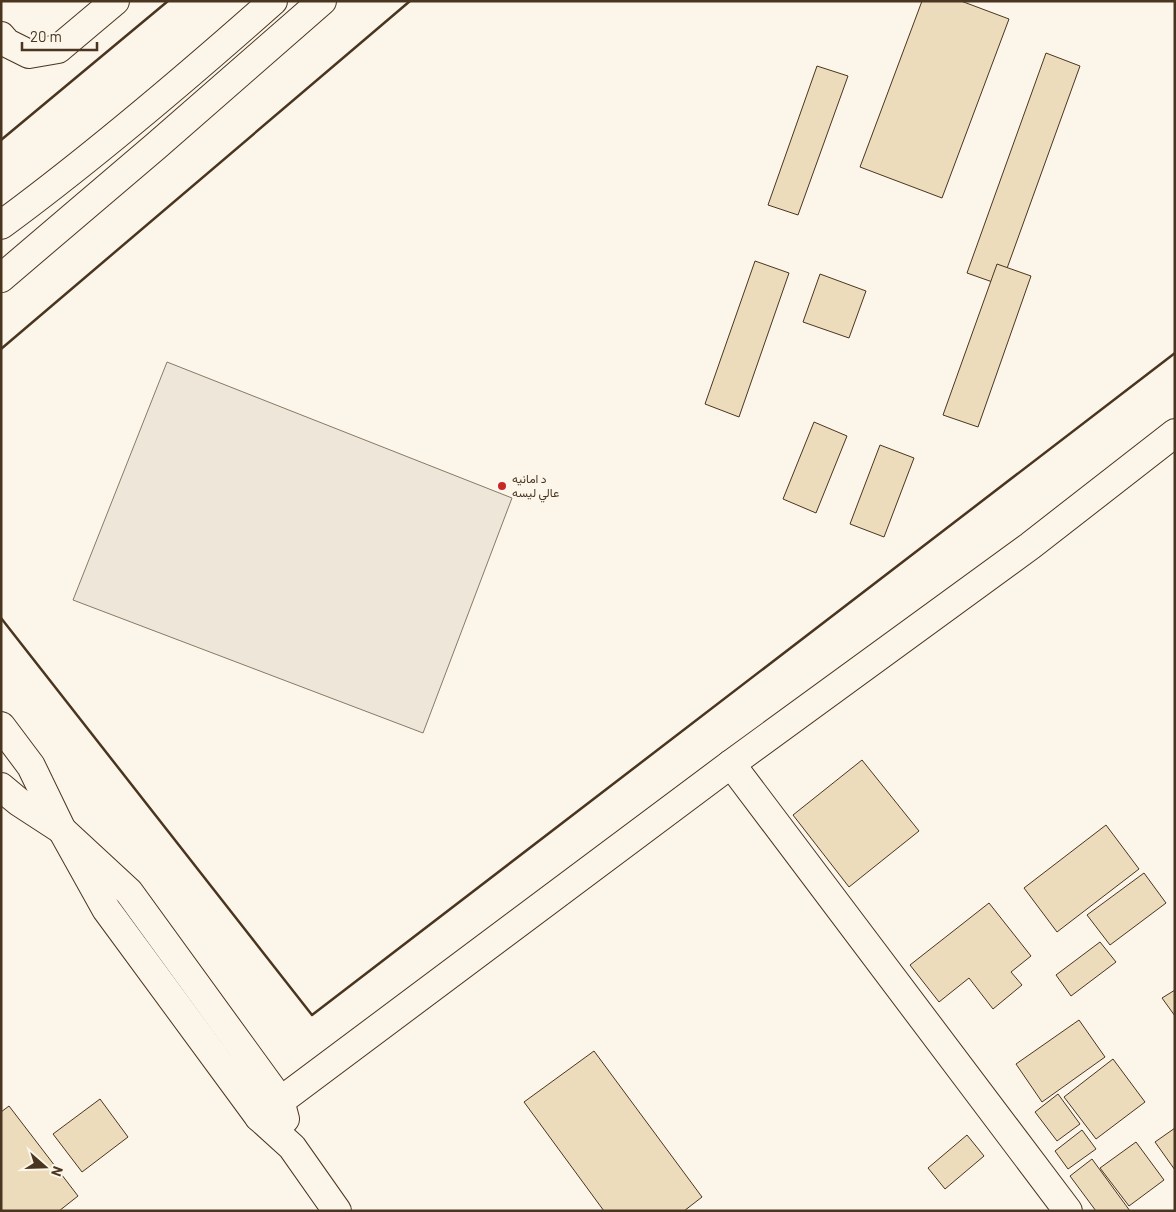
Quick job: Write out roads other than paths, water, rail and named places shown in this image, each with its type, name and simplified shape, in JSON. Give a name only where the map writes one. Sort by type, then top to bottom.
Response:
[{"type":"street","points":[[1,36],[7,42],[29,54],[58,49],[115,1]]},
{"type":"street","points":[[1,225],[50,189],[160,99],[273,1]]},
{"type":"street","points":[[1,278],[322,1]]},
{"type":"street","points":[[258,1117],[731,764],[1030,546],[1175,433]]},
{"type":"street","points":[[1,726],[31,766],[62,830],[106,909],[258,1117],[292,1147],[337,1211]]},
{"type":"street","points":[[731,764],[1068,1211]]},
{"type":"street","points":[[1,787],[62,830],[129,892],[280,1100],[292,1147]]},
{"type":"place","name":"د امانیه عالي لیسه","points":[[502,486]]}]
